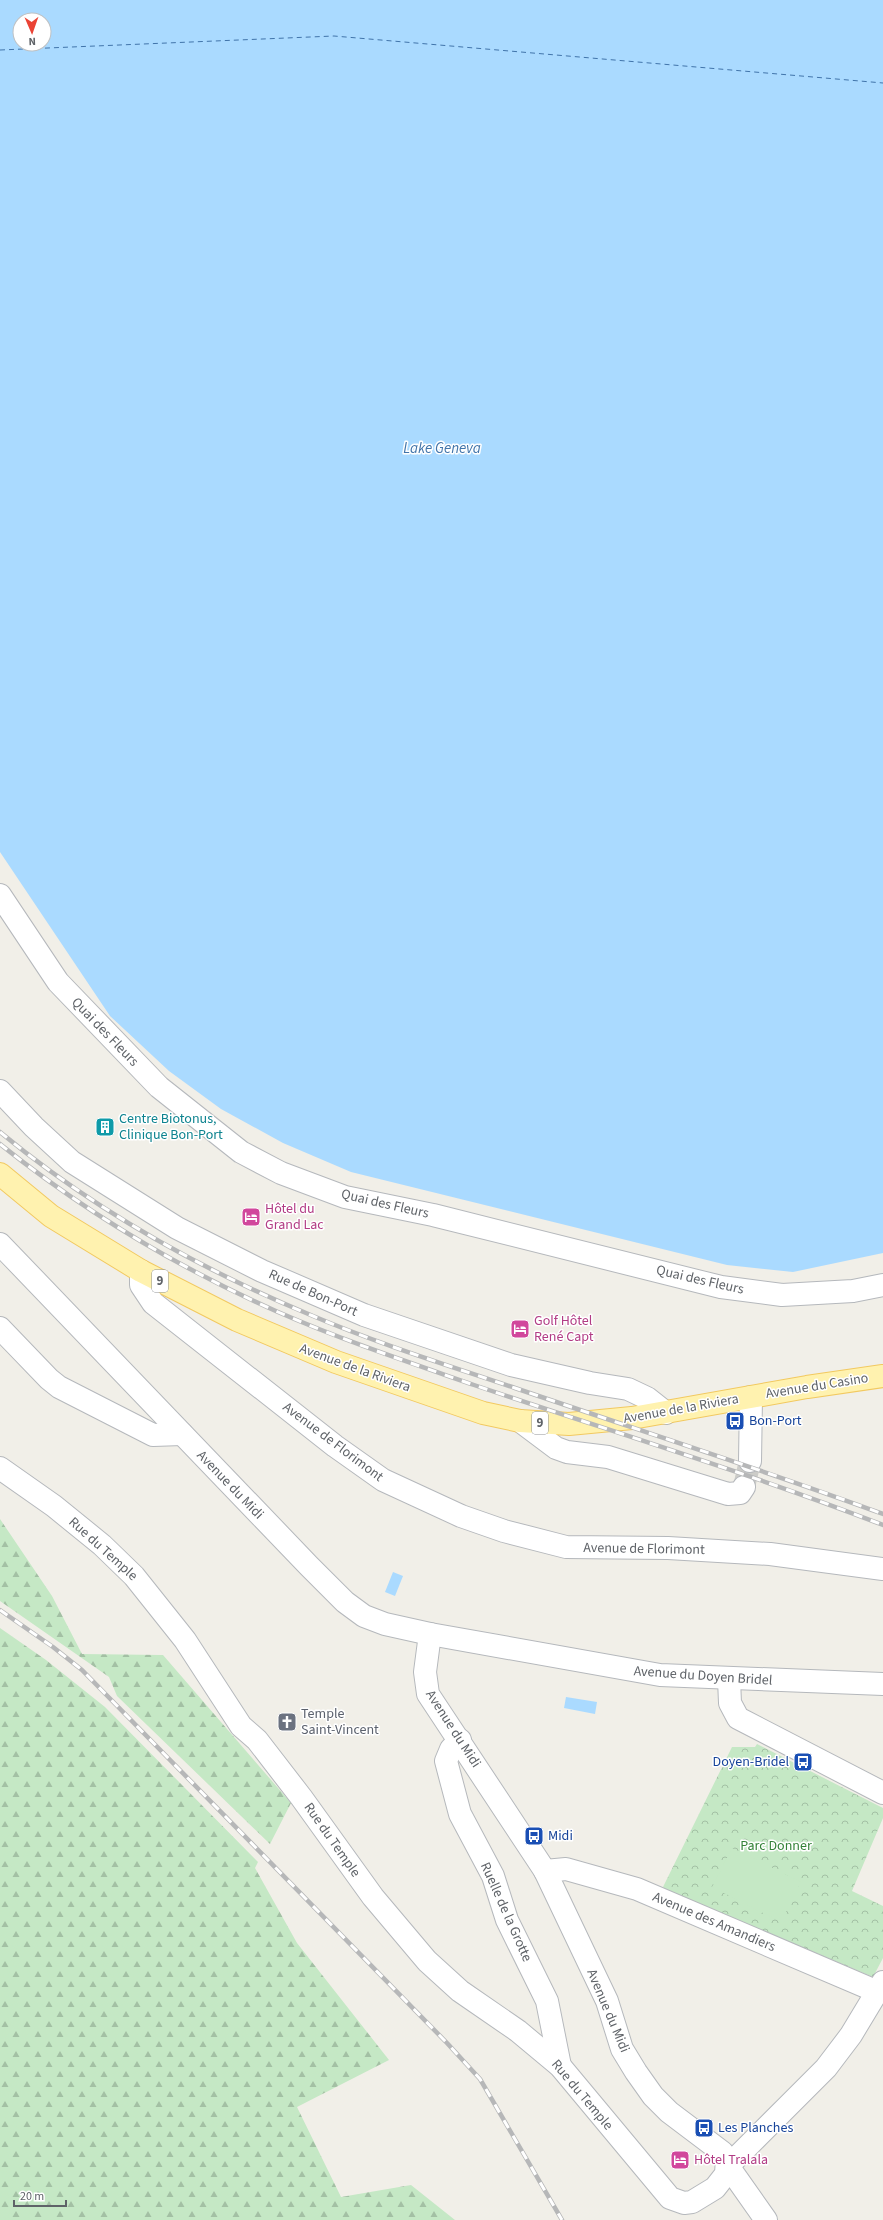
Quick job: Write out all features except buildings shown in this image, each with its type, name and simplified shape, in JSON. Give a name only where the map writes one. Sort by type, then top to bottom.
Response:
[{"type":"main road","name":"Avenue de la Riviera","points":[[0,1174],[51,1216],[141,1271],[237,1320],[336,1362],[483,1413],[520,1421],[569,1424],[666,1413],[751,1397]]},
{"type":"main road","name":"Avenue du Casino","points":[[751,1397],[883,1376]]},
{"type":"street","name":"Quai des Fleurs","points":[[0,895],[58,982],[159,1087],[241,1152],[281,1172],[345,1197],[433,1215],[722,1287],[782,1295],[852,1291],[883,1285]]},
{"type":"street","name":"Rue de Bon-Port","points":[[0,1091],[34,1127],[72,1162],[177,1228],[262,1271],[364,1315],[503,1363],[590,1383],[628,1389],[647,1398],[666,1413]]},
{"type":"street","name":"Avenue du Midi","points":[[0,1244],[309,1566],[353,1608],[374,1620],[430,1634],[425,1672],[428,1694],[460,1740],[545,1871],[607,2001],[622,2049],[653,2096],[669,2112],[722,2152],[726,2158],[728,2166],[766,2220]]},
{"type":"street","name":"Avenue de Florimont","points":[[141,1271],[141,1285],[153,1303],[335,1446],[383,1480],[461,1516],[504,1530],[566,1547],[668,1548],[770,1554],[883,1569]]},
{"type":"street","points":[[0,1328],[49,1379],[59,1387],[152,1435],[182,1434]]},
{"type":"street","points":[[750,1460],[751,1397]]},
{"type":"street","points":[[520,1421],[556,1448],[567,1452],[608,1457],[728,1494],[740,1494],[744,1487]]},
{"type":"street","name":"Rue du Temple","points":[[0,1468],[59,1510],[102,1546],[134,1576],[185,1640],[241,1726],[257,1740],[301,1796],[373,1897],[427,1961],[460,1991],[518,2031],[560,2066],[627,2149],[670,2198],[679,2211]]},
{"type":"street","name":"Avenue du Doyen Bridel","points":[[430,1634],[636,1672],[729,1679],[883,1684]]},
{"type":"street","points":[[729,1679],[730,1703],[734,1714],[770,1742],[883,1792]]},
{"type":"street","name":"Ruelle de la Grotte","points":[[460,1740],[449,1752],[446,1761],[460,1814],[493,1876],[507,1920],[547,2000],[560,2066]]},
{"type":"street","name":"Avenue des Amandiers","points":[[545,1871],[566,1869],[637,1889],[880,1987]]},
{"type":"street","points":[[679,2211],[722,2182],[728,2166],[826,2068],[851,2035],[880,1987]]},
{"type":"green space","points":[[0,1519],[52,1596],[82,1654],[163,1655],[291,1803],[270,1844],[117,1696],[109,1677],[0,1601]]},
{"type":"green space","points":[[0,1628],[46,1660],[105,1707],[258,1862],[255,1868],[297,1943],[389,2060],[297,2107],[341,2197],[411,2185],[455,2220],[0,2220]]},
{"type":"green space","name":"Parc Donner","points":[[757,1744],[883,1808],[883,1818],[852,1891],[883,1906],[883,1958],[873,1977],[665,1890],[663,1887],[732,1747],[755,1747]]},
{"type":"green space","points":[[732,1848],[801,1882],[781,1922],[712,1887]]},
{"type":"water","name":"Lake Geneva","points":[[0,0],[883,0],[883,1253],[793,1272],[727,1265],[351,1172],[283,1143],[221,1109],[169,1071],[110,1016],[0,852]]},
{"type":"water","points":[[393,1572],[403,1576],[395,1596],[385,1592]]},
{"type":"water","points":[[566,1697],[597,1702],[595,1714],[564,1708]]},
{"type":"ferry route","points":[[0,50],[334,36],[883,83]]},
{"type":"tunnel","points":[[744,1487],[750,1461]]},
{"type":"railway","points":[[0,1132],[73,1187],[150,1236],[230,1279],[271,1298],[388,1345],[745,1465],[883,1514]]},
{"type":"railway","points":[[0,1144],[65,1193],[134,1237],[205,1277],[278,1312],[326,1332],[400,1359],[731,1470],[883,1525]]},
{"type":"railway","points":[[0,1610],[53,1647],[82,1670],[447,2043],[480,2079],[562,2220]]},
{"type":"place","name":"Centre Biotonus, Clinique Bon-Port","points":[[105,1127]]},
{"type":"place","name":"Hôtel du Grand Lac","points":[[251,1217]]},
{"type":"place","name":"Golf Hôtel René Capt","points":[[520,1329]]},
{"type":"place","name":"Bon-Port","points":[[735,1421]]},
{"type":"place","name":"Temple Saint-Vincent","points":[[287,1722]]},
{"type":"place","name":"Doyen-Bridel","points":[[803,1762]]},
{"type":"place","name":"Midi","points":[[534,1836]]},
{"type":"place","name":"Les Planches","points":[[704,2128]]},
{"type":"place","name":"Hôtel Tralala","points":[[680,2160]]}]
